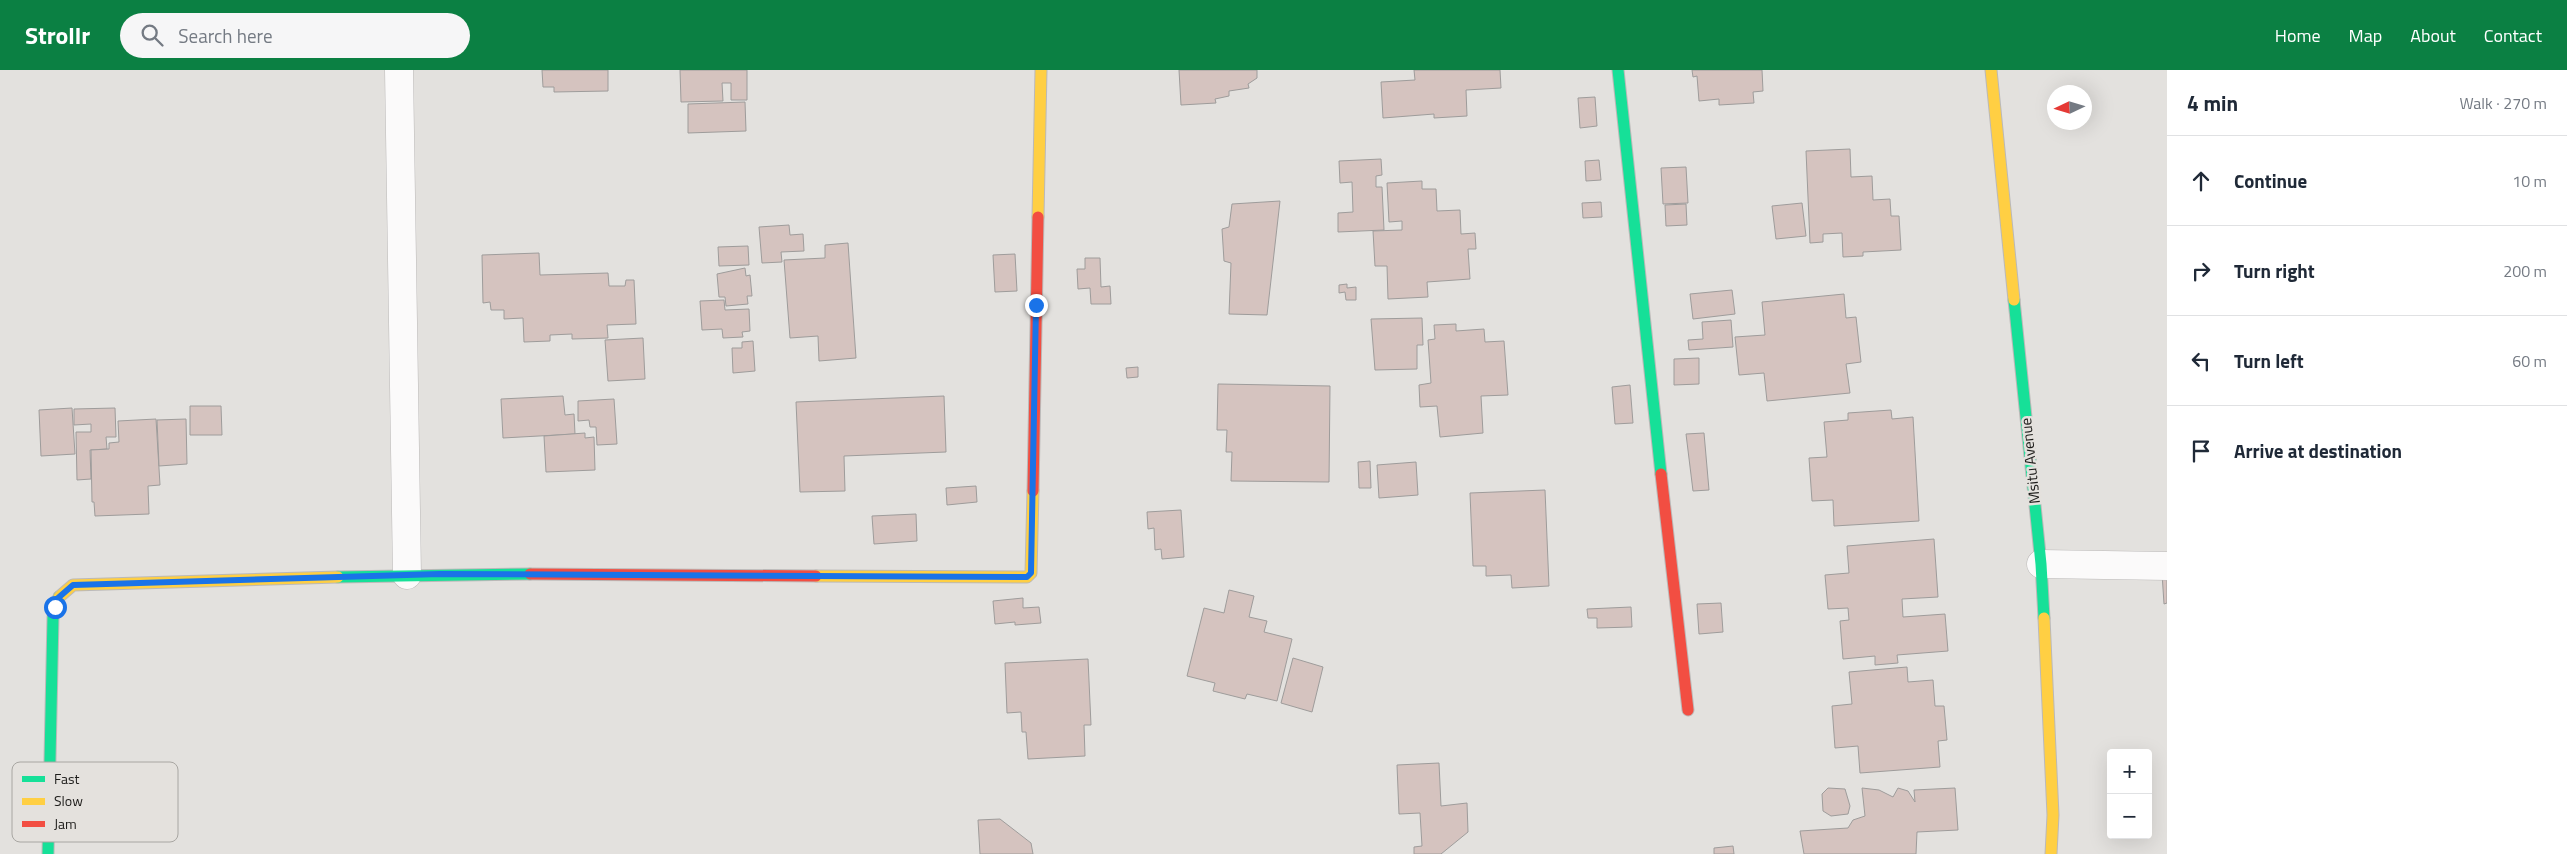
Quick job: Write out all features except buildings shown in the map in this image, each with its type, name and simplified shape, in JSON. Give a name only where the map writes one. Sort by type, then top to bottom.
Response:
[{"type":"street","points":[[399,70],[407,576]]},
{"type":"street","points":[[50,762],[53,617],[58,598],[64,590],[73,585],[407,576],[1027,577],[1031,573],[1041,70]]},
{"type":"street","points":[[1618,70],[1650,384],[1688,710]]},
{"type":"street","name":"Msitu Avenue","points":[[1991,70],[2041,564],[2053,815],[2051,854]]},
{"type":"street","points":[[2041,564],[2167,566]]},
{"type":"traffic: fast","points":[[1618,70],[1661,474]]},
{"type":"traffic: fast","points":[[2014,300],[2041,564],[2044,618]]},
{"type":"traffic: fast","points":[[338,577],[530,574]]},
{"type":"traffic: fast","points":[[50,762],[53,617],[59,597]]},
{"type":"traffic: fast","points":[[48,842],[48,854]]},
{"type":"traffic: slow","points":[[1038,217],[1041,70]]},
{"type":"traffic: slow","points":[[1991,70],[2014,300]]},
{"type":"traffic: slow","points":[[816,576],[1027,577],[1031,573],[1033,491]]},
{"type":"traffic: slow","points":[[59,597],[73,585],[338,577]]},
{"type":"traffic: slow","points":[[2044,618],[2053,815],[2051,854]]},
{"type":"traffic: jam","points":[[1033,491],[1038,217]]},
{"type":"traffic: jam","points":[[1661,474],[1688,710]]},
{"type":"traffic: jam","points":[[530,574],[816,576]]},
{"type":"route","points":[[55,607],[58,598],[64,590],[73,585],[440,574],[1027,577],[1031,573],[1036,305]]}]
